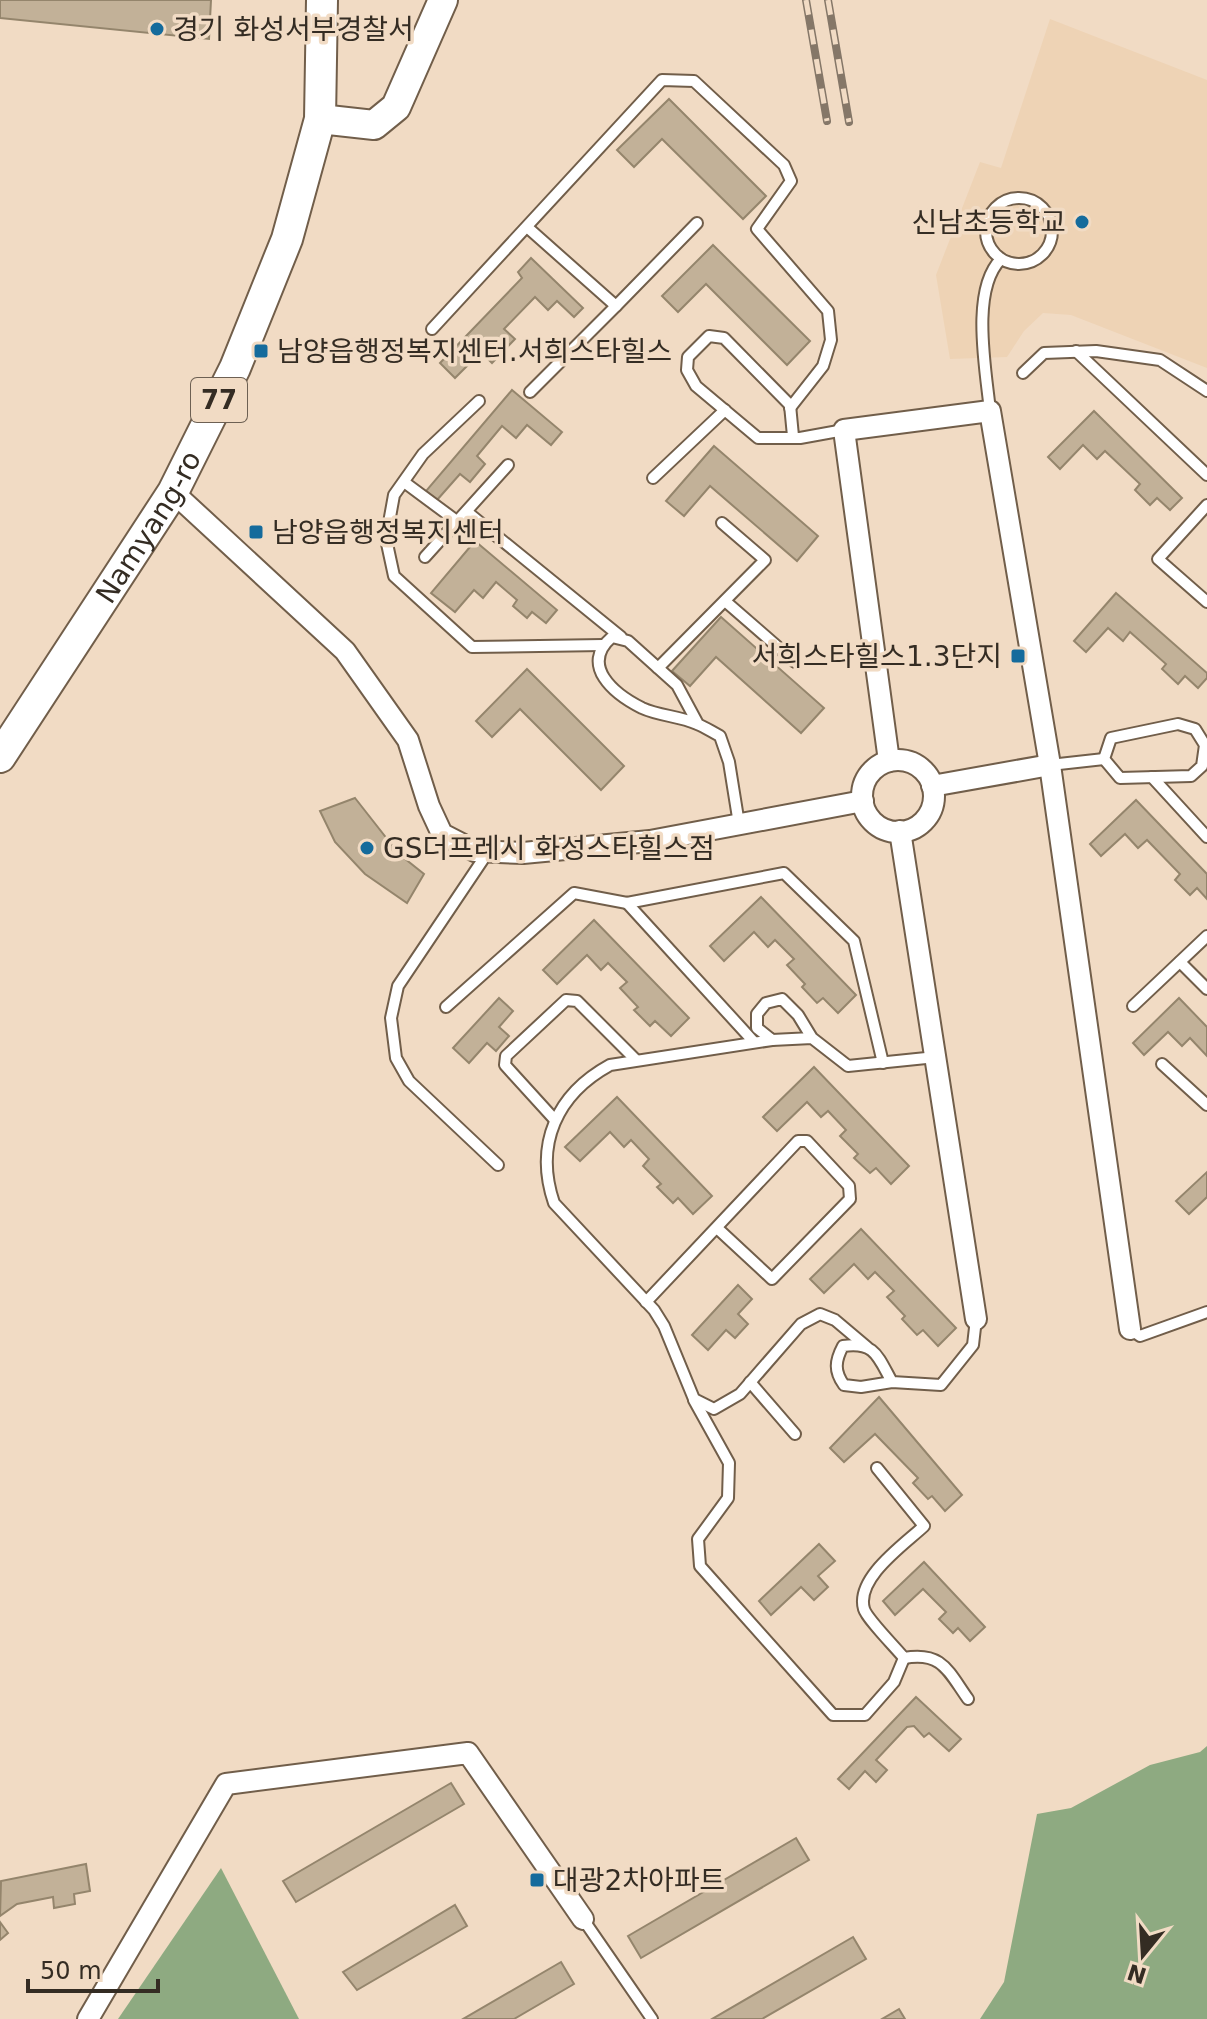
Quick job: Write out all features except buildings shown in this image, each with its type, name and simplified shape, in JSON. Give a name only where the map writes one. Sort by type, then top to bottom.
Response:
[{"type":"main road","name":"Namyang-ro","points":[[0,757],[173,492],[235,368],[282,252],[320,119],[322,0]]},
{"type":"street","points":[[320,119],[374,125],[396,107],[443,0]]},
{"type":"street","points":[[889,761],[844,430],[990,411],[1050,765],[1130,1329]]},
{"type":"street","points":[[173,492],[345,651],[408,740],[429,806],[442,834],[475,851],[523,853],[650,841],[863,801]]},
{"type":"street","points":[[889,761],[916,765],[925,772],[932,786],[934,794],[929,814],[918,825],[900,831],[887,830],[873,821],[863,801],[866,781],[872,771],[889,761]]},
{"type":"street","points":[[932,786],[1050,765]]},
{"type":"street","points":[[900,831],[976,1319]]},
{"type":"street","points":[[88,2019],[226,1784],[468,1753],[583,1919]]},
{"type":"lane","points":[[432,329],[662,80],[694,81],[784,165],[791,181],[757,229],[828,311],[831,340],[823,366],[790,408]]},
{"type":"lane","points":[[1011,198],[1033,200],[1042,206],[1052,225],[1048,247],[1032,261],[1022,264],[1001,259],[987,242],[985,231],[993,210],[1011,198]]},
{"type":"lane","points":[[530,392],[697,223]]},
{"type":"lane","points":[[527,227],[616,306]]},
{"type":"lane","points":[[990,411],[983,332],[984,297],[993,267],[1001,259]]},
{"type":"lane","points":[[793,436],[790,408],[724,338],[709,336],[688,357],[687,370],[696,386],[758,438],[800,438],[844,430]]},
{"type":"lane","points":[[1076,351],[1207,475]]},
{"type":"lane","points":[[1023,373],[1044,353],[1096,351],[1160,360],[1207,391]]},
{"type":"lane","points":[[479,401],[423,454],[394,495],[386,539],[394,576],[472,647],[603,645]]},
{"type":"lane","points":[[653,478],[725,410]]},
{"type":"lane","points":[[425,557],[508,465]]},
{"type":"lane","points":[[404,482],[458,522]]},
{"type":"lane","points":[[1207,505],[1158,559],[1207,602]]},
{"type":"lane","points":[[467,512],[677,685],[698,724]]},
{"type":"lane","points":[[658,668],[765,560],[722,523]]},
{"type":"lane","points":[[725,601],[795,662]]},
{"type":"lane","points":[[625,640],[612,637],[603,645],[598,659],[600,675],[642,708],[698,724],[720,736],[729,762],[739,824]]},
{"type":"lane","points":[[1178,724],[1195,729],[1205,745],[1202,766],[1191,776],[1120,778],[1104,759],[1111,738],[1178,724]]},
{"type":"lane","points":[[1050,765],[1104,759]]},
{"type":"lane","points":[[1152,777],[1207,837]]},
{"type":"lane","points":[[488,852],[398,986],[391,1018],[396,1058],[409,1081],[498,1165]]},
{"type":"lane","points":[[446,1007],[574,893],[627,903],[784,873],[854,941],[883,1063]]},
{"type":"lane","points":[[627,903],[754,1042]]},
{"type":"lane","points":[[1133,1006],[1207,936]]},
{"type":"lane","points":[[1180,962],[1207,989]]},
{"type":"lane","points":[[772,1040],[757,1028],[757,1014],[766,1003],[782,999],[798,1015],[812,1038],[848,1066],[936,1057]]},
{"type":"lane","points":[[555,1120],[505,1065],[506,1056],[566,1000],[577,1001],[636,1060]]},
{"type":"lane","points":[[812,1038],[754,1042],[636,1060],[610,1065],[587,1077],[555,1120],[546,1155],[547,1184],[554,1203],[646,1302],[664,1326],[694,1399],[729,1463],[728,1498],[698,1539],[700,1566],[833,1715],[865,1715],[894,1682],[904,1658]]},
{"type":"lane","points":[[1162,1064],[1207,1105]]},
{"type":"lane","points":[[646,1302],[798,1141],[807,1141],[849,1186],[850,1199],[772,1279],[717,1228]]},
{"type":"lane","points":[[1130,1329],[1140,1336],[1207,1312]]},
{"type":"lane","points":[[694,1399],[714,1409],[740,1394],[801,1324],[820,1314],[835,1320],[867,1347]]},
{"type":"lane","points":[[892,1382],[874,1351],[859,1343],[843,1346],[836,1367],[844,1385],[861,1387],[892,1382],[941,1385],[973,1345],[976,1319]]},
{"type":"lane","points":[[750,1382],[795,1434]]},
{"type":"lane","points":[[877,1468],[924,1526],[872,1575],[864,1591],[864,1610],[904,1658]]},
{"type":"lane","points":[[904,1658],[921,1655],[938,1659],[968,1699]]},
{"type":"lane","points":[[583,1919],[652,2019]]},
{"type":"shaded area","name":"신남초등학교","points":[[1050,19],[1207,80],[1207,368],[1071,315],[1043,313],[1024,331],[1007,357],[950,359],[936,275],[980,162],[1001,168]]},
{"type":"green space","points":[[1207,1746],[1207,2019],[980,2019],[1004,1982],[1037,1814],[1071,1808],[1150,1765],[1200,1752]]},
{"type":"green space","points":[[221,1868],[299,2019],[118,2019]]},
{"type":"railway","points":[[806,0],[827,121]]},
{"type":"railway","points":[[828,0],[849,122]]},
{"type":"place","name":"경기 화성서부경찰서","points":[[157,29]]},
{"type":"place","name":"신남초등학교","points":[[1082,222]]},
{"type":"place","name":"남양읍행정복지센터.서희스타힐스","points":[[261,351]]},
{"type":"place","name":"남양읍행정복지센터","points":[[256,532]]},
{"type":"place","name":"서희스타힐스1.3단지","points":[[1018,656]]},
{"type":"place","name":"GS더프레시 화성스타힐스점","points":[[367,848]]},
{"type":"place","name":"대광2차아파트","points":[[537,1880]]}]
